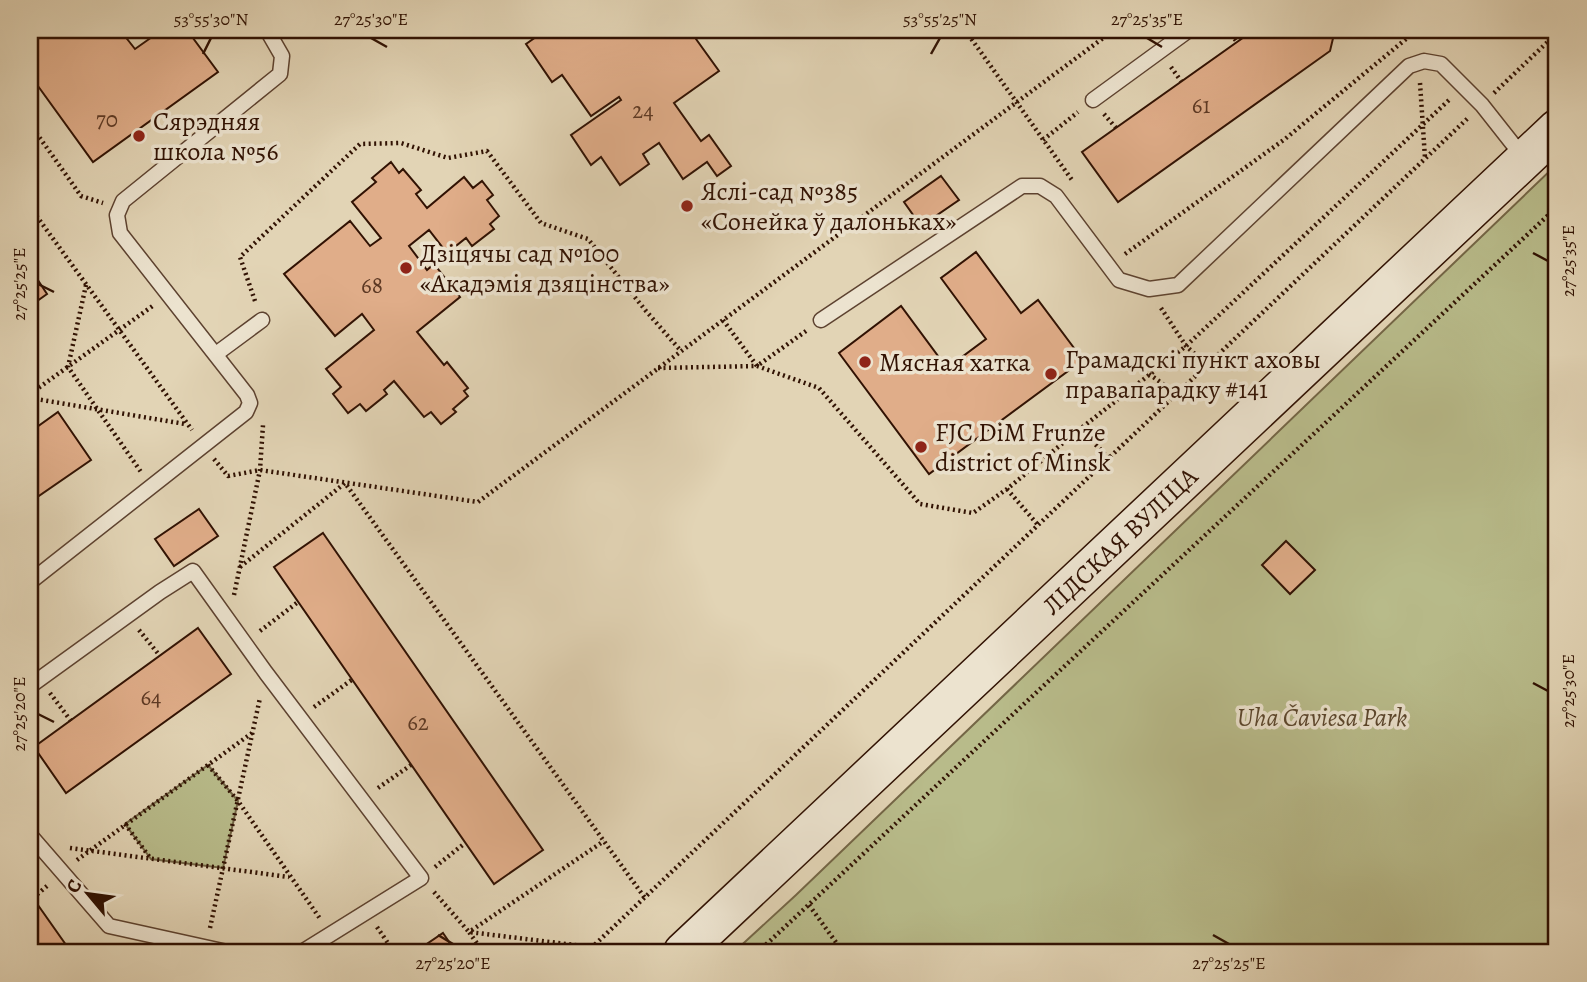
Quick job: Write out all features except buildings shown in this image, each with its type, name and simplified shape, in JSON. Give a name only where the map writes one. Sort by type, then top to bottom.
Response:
[{"type":"main road","name":"ЛІДСКАЯ ВУЛІЦА","points":[[682,952],[1557,129]]},
{"type":"lane","points":[[30,582],[246,412],[250,403],[216,354],[120,233],[116,223],[118,208],[123,201],[280,74],[282,56],[267,30]]},
{"type":"lane","points":[[1093,100],[1189,30]]},
{"type":"lane","points":[[821,320],[1022,186],[1040,186],[1056,196],[1119,280],[1149,289],[1178,285],[1409,66],[1424,61],[1440,64],[1464,87],[1482,105],[1525,161]]},
{"type":"lane","points":[[216,354],[262,320]]},
{"type":"lane","points":[[35,682],[193,571],[266,673],[421,878],[302,952]]},
{"type":"lane","points":[[34,840],[109,926],[227,952]]},
{"type":"path","points":[[965,30],[1073,181]]},
{"type":"path","points":[[971,39],[985,30]]},
{"type":"path","points":[[204,446],[228,476],[260,470],[478,502],[1114,30]]},
{"type":"path","points":[[1228,30],[1237,42]]},
{"type":"path","points":[[1417,30],[1425,159]]},
{"type":"path","points":[[1124,254],[1285,139],[1417,30]]},
{"type":"path","points":[[587,952],[1557,33]]},
{"type":"path","points":[[657,369],[757,366],[819,388],[920,504],[973,513],[1186,346],[1464,87]]},
{"type":"path","points":[[1043,140],[1093,100]]},
{"type":"path","points":[[30,124],[81,196],[118,208]]},
{"type":"path","points":[[262,320],[240,257],[360,144],[401,143],[448,158],[487,151],[541,223],[587,239],[681,351]]},
{"type":"path","points":[[30,207],[186,424],[30,396]]},
{"type":"path","points":[[758,952],[1557,207]]},
{"type":"path","points":[[1117,244],[1186,346],[1207,365]]},
{"type":"path","points":[[86,284],[68,367],[151,488]]},
{"type":"path","points":[[30,396],[169,293]]},
{"type":"path","points":[[723,320],[757,366]]},
{"type":"path","points":[[757,366],[821,320]]},
{"type":"path","points":[[1149,374],[1177,394]]},
{"type":"path","points":[[229,620],[260,470],[263,418],[260,411],[250,403]]},
{"type":"path","points":[[1080,429],[1109,458]]},
{"type":"path","points":[[240,567],[345,482]]},
{"type":"path","points":[[345,482],[645,898]]},
{"type":"path","points":[[1007,489],[1038,525]]},
{"type":"path","points":[[245,643],[298,602]]},
{"type":"path","points":[[127,616],[160,656]]},
{"type":"path","points":[[205,948],[266,673]]},
{"type":"path","points":[[300,718],[353,679]]},
{"type":"path","points":[[35,682],[71,721]]},
{"type":"path","points":[[62,872],[252,733]]},
{"type":"path","points":[[208,765],[332,934]]},
{"type":"path","points":[[362,799],[411,765]]},
{"type":"path","points":[[125,824],[151,859]]},
{"type":"path","points":[[34,840],[88,851],[289,877]]},
{"type":"path","points":[[469,933],[604,841]]},
{"type":"path","points":[[465,843],[421,878],[484,952]]},
{"type":"path","points":[[809,905],[844,952]]},
{"type":"path","points":[[367,912],[394,952]]},
{"type":"path","points":[[469,933],[592,948]]},
{"type":"green space","name":"Uha Čaviesa Park","points":[[1557,164],[1557,952],[734,952],[796,895]]},
{"type":"green space","points":[[208,765],[238,801],[223,868],[151,859],[125,824]]},
{"type":"place","name":"Сярэдняя школа №56","points":[[139,136]]},
{"type":"place","name":"Яслі-сад №385 «Сонейка ў далоньках»","points":[[687,206]]},
{"type":"place","name":"Дзіцячы сад №100 «Акадэмія дзяцінства»","points":[[406,268]]},
{"type":"place","name":"Мясная хатка","points":[[865,362]]},
{"type":"place","name":"Грамадскі пункт аховы правапарадку #141","points":[[1051,374]]},
{"type":"place","name":"FJC DiM Frunze district of Minsk","points":[[921,447]]}]
